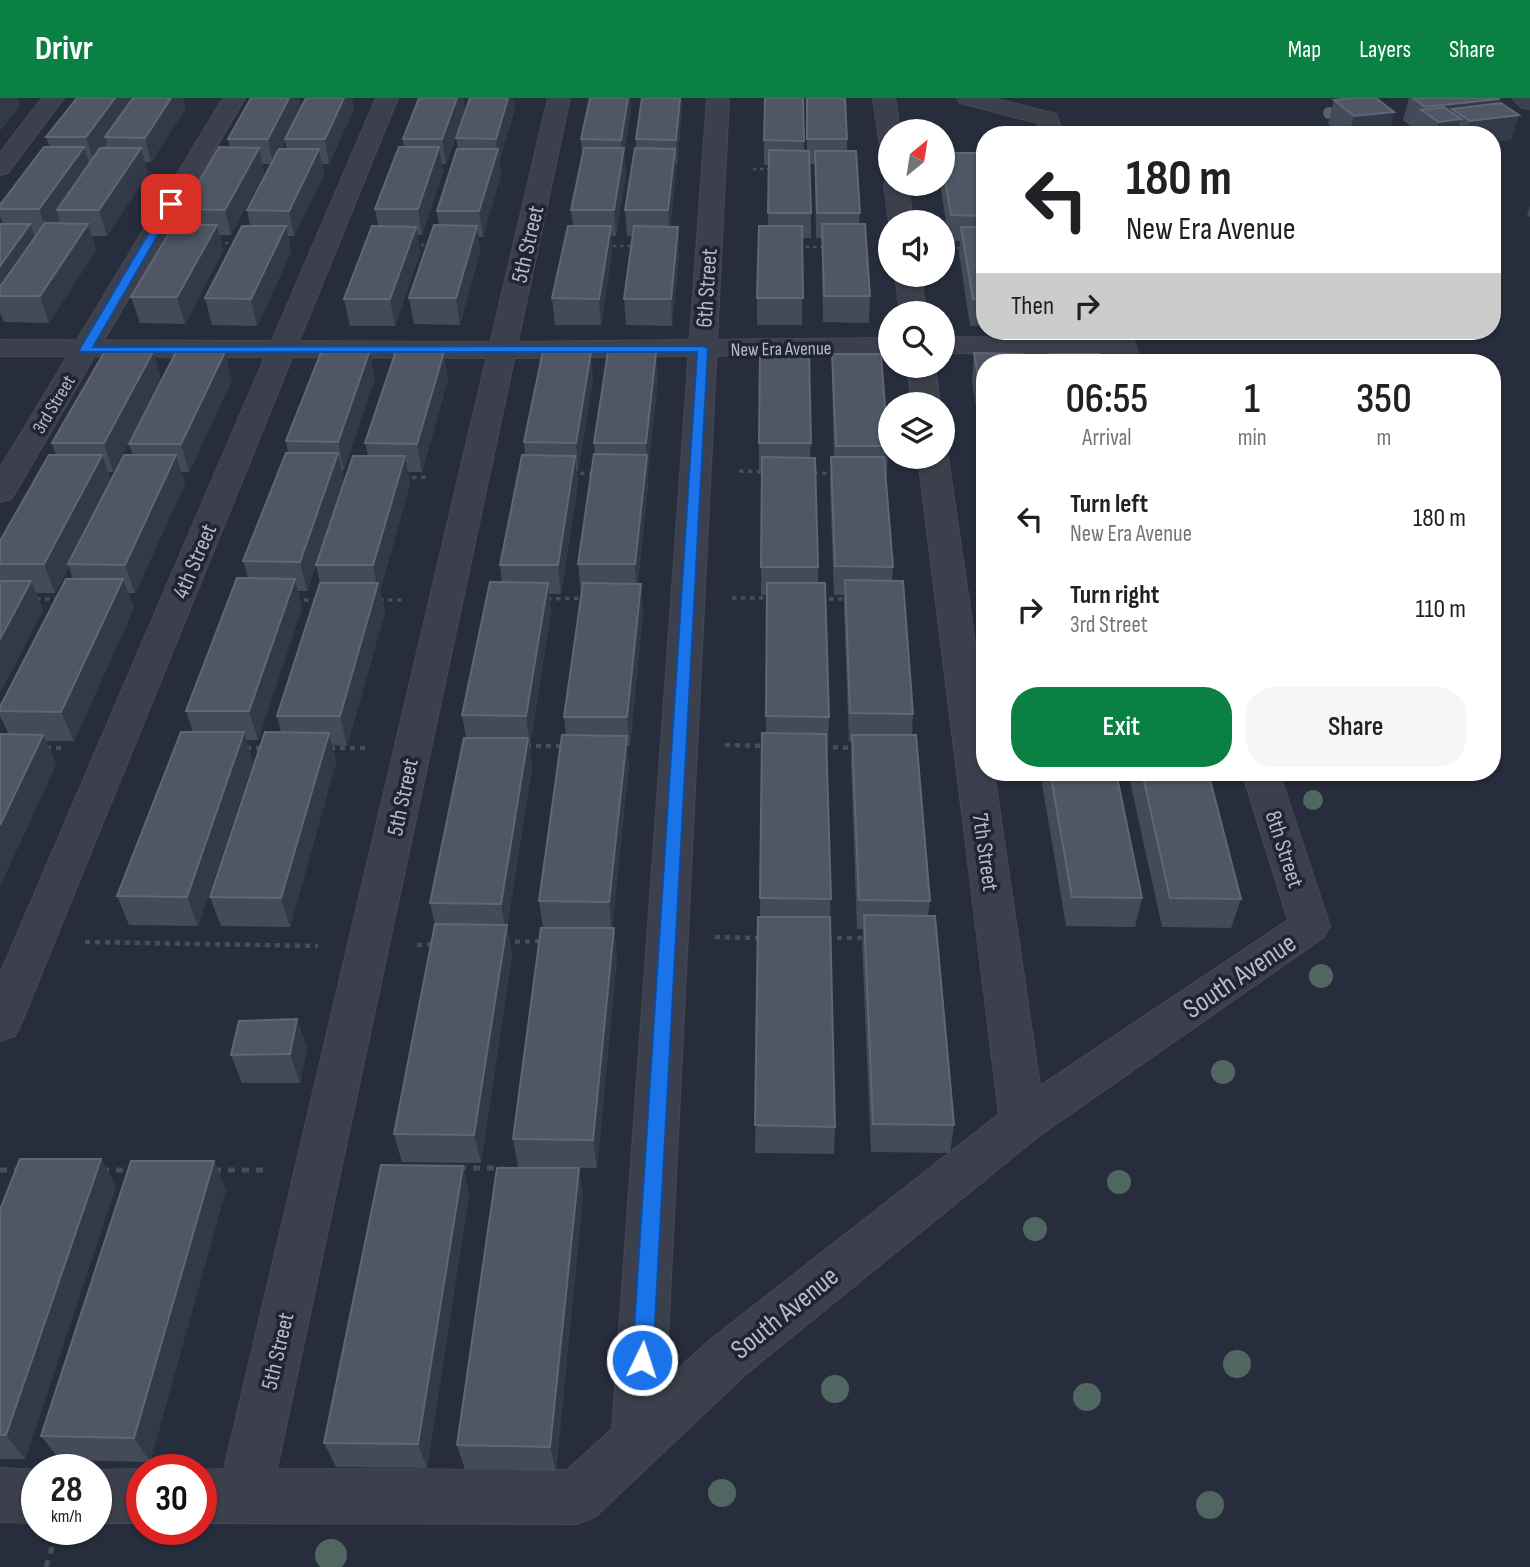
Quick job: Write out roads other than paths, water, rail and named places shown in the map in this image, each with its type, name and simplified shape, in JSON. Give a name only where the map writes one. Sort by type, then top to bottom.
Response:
[{"type":"street","points":[[0,168],[53,98]]},
{"type":"street","name":"3rd Street","points":[[0,493],[234,98]]},
{"type":"street","name":"4th Street","points":[[0,1024],[387,98]]},
{"type":"street","name":"5th Street","points":[[223,1497],[369,946],[559,98]]},
{"type":"street","name":"6th Street","points":[[637,1443],[718,98]]},
{"type":"street","points":[[884,98],[887,119]]},
{"type":"street","points":[[968,98],[1048,126]]},
{"type":"street","points":[[1523,98],[1530,103]]},
{"type":"street","points":[[955,345],[1122,346]]},
{"type":"street","name":"New Era Avenue","points":[[0,348],[503,351],[878,346]]},
{"type":"street","name":"7th Street","points":[[935,469],[976,775]]},
{"type":"street","name":"7th Street","points":[[977,781],[1023,1122]]},
{"type":"street","name":"8th Street","points":[[1263,781],[1310,926]]},
{"type":"street","name":"South Avenue","points":[[223,1497],[576,1497],[728,1357],[1023,1122],[1310,926]]},
{"type":"street","points":[[0,1495],[21,1496]]}]
